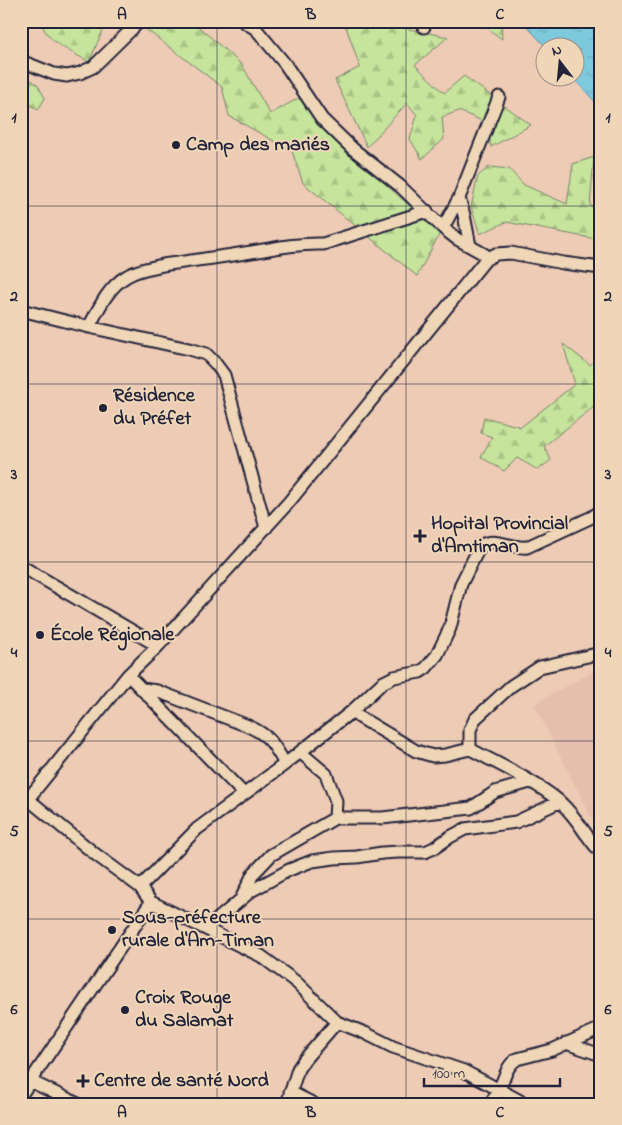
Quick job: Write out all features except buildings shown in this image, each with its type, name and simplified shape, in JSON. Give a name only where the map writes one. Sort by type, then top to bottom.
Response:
[{"type":"street","points":[[21,60],[54,74],[67,76],[80,73],[93,67],[140,21]]},
{"type":"street","points":[[243,21],[256,29],[279,57],[322,119],[353,149],[400,186],[443,228],[457,239],[484,254],[486,259]]},
{"type":"street","points":[[443,228],[459,198],[500,97]]},
{"type":"street","points":[[459,198],[470,246]]},
{"type":"street","points":[[89,327],[104,298],[114,285],[127,275],[145,269],[195,260],[281,247],[322,244],[427,211]]},
{"type":"street","points":[[526,1104],[464,1071],[393,1047],[337,1022],[296,982],[261,956],[151,902],[140,887],[24,803],[128,675],[158,646],[289,502],[486,259],[496,254],[511,253],[601,268]]},
{"type":"street","points":[[21,310],[89,327],[189,348],[206,354],[216,363],[224,375],[266,528]]},
{"type":"street","points":[[140,887],[197,829],[351,712],[382,682],[420,672],[426,668],[437,655],[450,628],[461,584],[480,546],[486,542],[493,542],[519,548],[598,517]]},
{"type":"street","points":[[21,566],[158,646]]},
{"type":"street","points":[[470,749],[470,730],[475,719],[511,686],[540,667],[601,652]]},
{"type":"street","points":[[128,675],[244,794]]},
{"type":"street","points":[[142,689],[157,691],[261,732],[272,742],[285,764]]},
{"type":"street","points":[[351,712],[416,751],[432,756],[470,749],[530,782],[559,802],[575,818],[601,852]]},
{"type":"street","points":[[300,752],[326,774],[336,801],[335,818]]},
{"type":"street","points":[[239,901],[253,874],[271,854],[335,818],[382,818],[471,808],[496,792],[530,782]]},
{"type":"street","points":[[206,929],[250,891],[289,870],[312,861],[398,852],[425,852],[464,829],[516,822],[559,802]]},
{"type":"street","points":[[21,1095],[151,902]]},
{"type":"street","points":[[287,1104],[298,1069],[337,1022]]},
{"type":"street","points":[[490,1104],[512,1062],[552,1050],[601,1028]]},
{"type":"street","points":[[566,1043],[601,1054]]},
{"type":"street","points":[[30,1081],[78,1104]]},
{"type":"street","points":[[290,1092],[314,1104]]},
{"type":"shaded area","points":[[601,667],[601,837],[534,704]]},
{"type":"green space","points":[[39,21],[107,21],[89,62],[52,39]]},
{"type":"green space","points":[[135,21],[192,21],[242,65],[270,114],[299,98],[316,122],[440,233],[417,276],[303,183],[292,151],[229,116],[222,87]]},
{"type":"green space","points":[[344,21],[404,21],[404,28],[448,37],[415,65],[444,93],[464,76],[531,125],[491,147],[487,123],[459,111],[442,117],[444,139],[422,159],[410,139],[417,115],[407,103],[367,147],[335,80],[360,67]]},
{"type":"green space","points":[[478,21],[501,21],[502,39]]},
{"type":"green space","points":[[21,74],[37,84],[45,98],[38,110],[21,98]]},
{"type":"green space","points":[[594,157],[590,206],[601,207],[601,240],[506,222],[480,234],[471,207],[478,176],[489,167],[509,169],[524,185],[567,204],[573,164]]},
{"type":"green space","points":[[563,344],[590,365],[601,355],[601,384],[598,386],[600,402],[544,446],[551,460],[538,470],[517,458],[504,471],[481,457],[492,437],[481,433],[484,417],[521,427],[575,384]]},
{"type":"water","points":[[522,21],[601,21],[601,108],[582,88],[584,88],[584,38],[538,38]]},
{"type":"place","name":"Camp des mariés","points":[[176,145]]},
{"type":"place","name":"Résidence du Préfet","points":[[103,408]]},
{"type":"place","name":"Hopital Provincial d'Amtiman","points":[[420,536]]},
{"type":"place","name":"École Régionale","points":[[40,635]]},
{"type":"place","name":"Sous-préfecture rurale d'Am-Timan","points":[[112,930]]},
{"type":"place","name":"Croix Rouge du Salamat","points":[[125,1010]]},
{"type":"place","name":"Centre de santé Nord","points":[[83,1081]]}]
